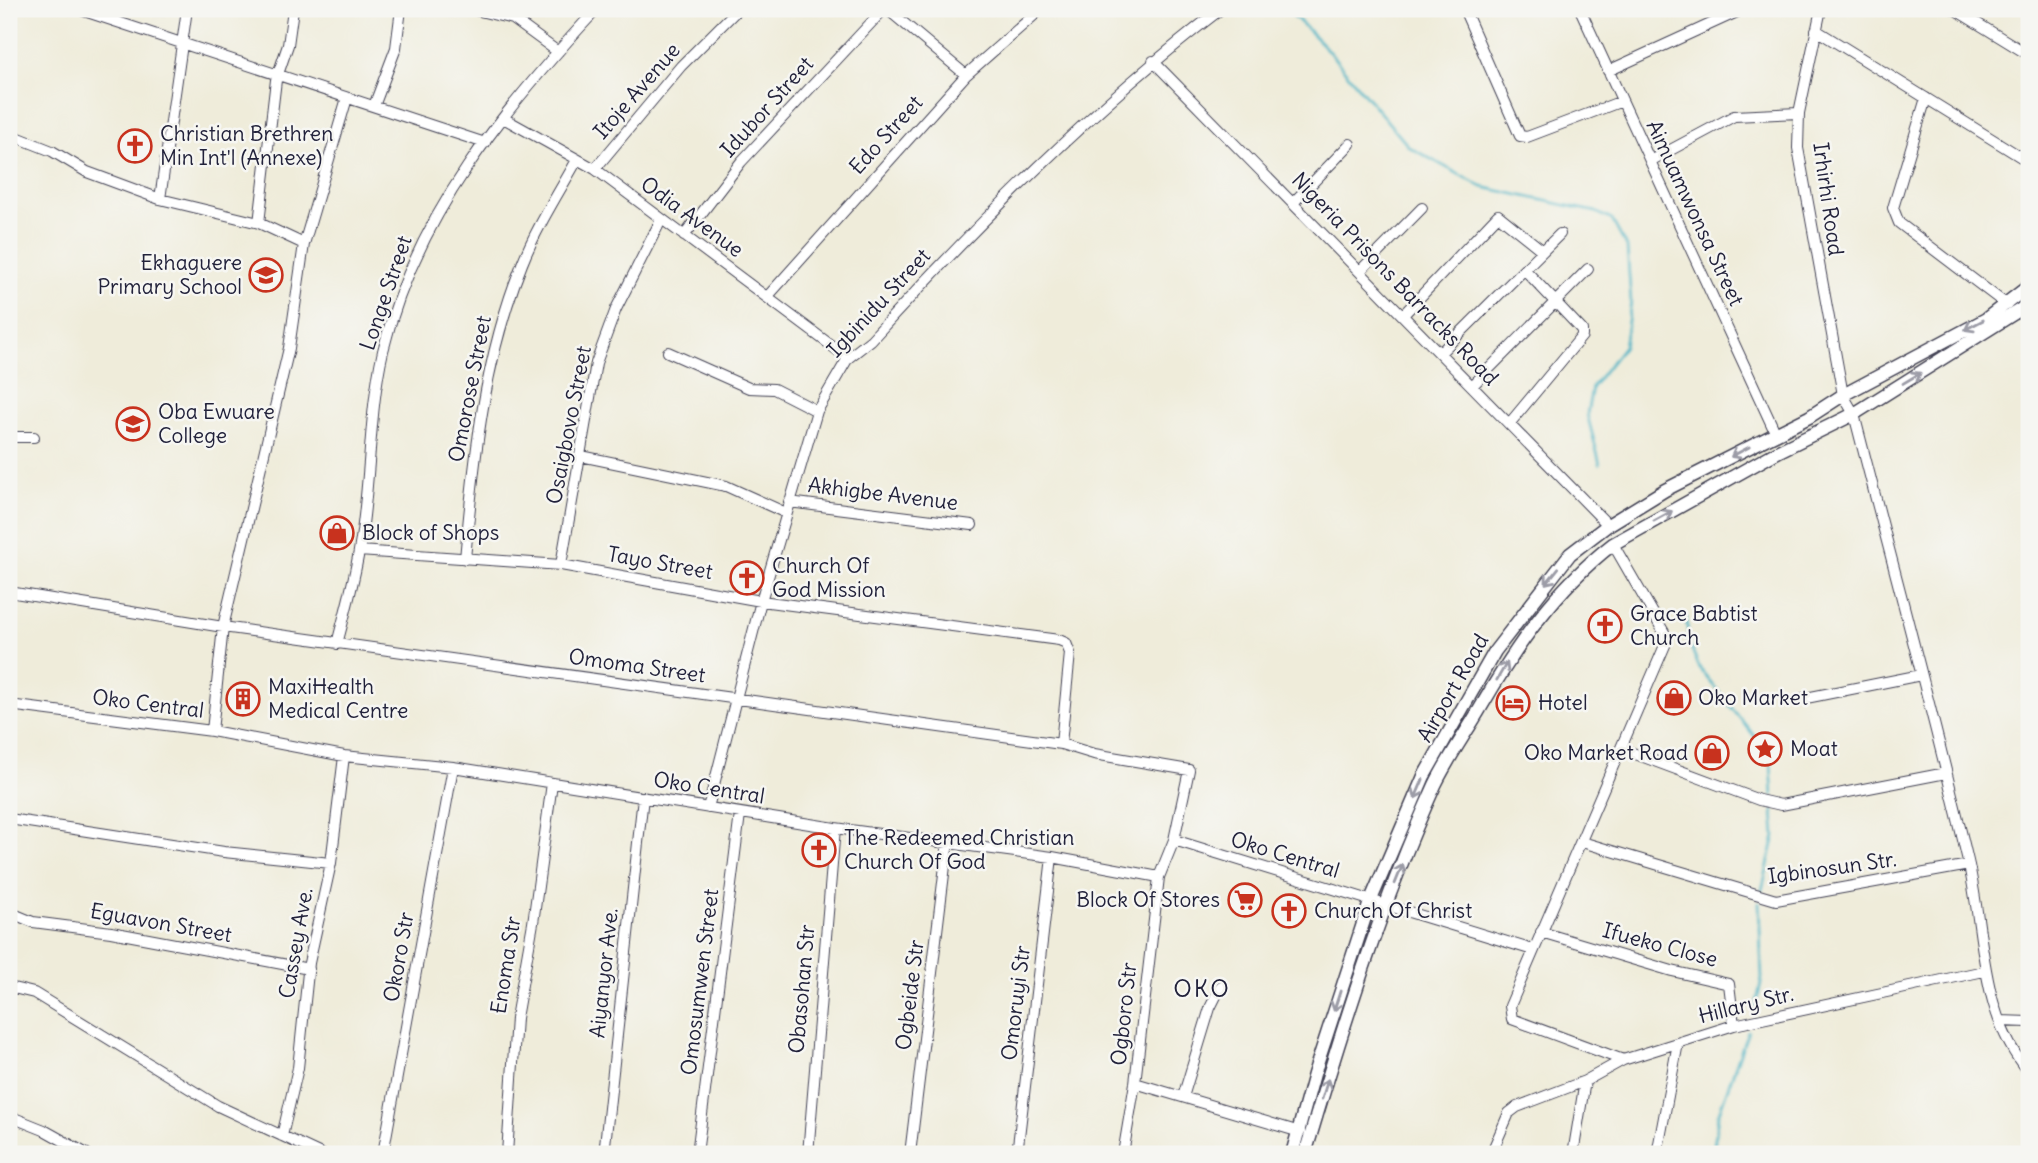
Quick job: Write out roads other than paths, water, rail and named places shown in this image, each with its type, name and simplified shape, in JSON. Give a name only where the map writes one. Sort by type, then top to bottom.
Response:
[{"type":"main road","name":"Airport Road","points":[[1292,1154],[1314,1074],[1370,902],[1424,776],[1495,651],[1570,554],[1608,525],[1665,490],[1809,417],[1843,395],[2007,305],[2029,286]]},
{"type":"main road","name":"Airport Road","points":[[1305,1154],[1386,905],[1436,783],[1509,658],[1545,610],[1588,564],[1613,544],[1779,451],[1854,414],[2029,304]]},
{"type":"street","points":[[78,9],[485,143]]},
{"type":"street","points":[[160,199],[180,43],[187,9]]},
{"type":"street","points":[[260,223],[276,80],[293,9]]},
{"type":"street","points":[[374,106],[396,48],[401,9]]},
{"type":"street","points":[[471,9],[513,19],[558,52]]},
{"type":"street","name":"Longe Street","points":[[337,644],[359,551],[383,352],[400,297],[431,223],[485,143],[558,52],[597,9]]},
{"type":"street","name":"Itoje Avenue","points":[[595,169],[681,66],[737,9]]},
{"type":"street","points":[[885,9],[966,75]]},
{"type":"street","name":"Idubor Street","points":[[684,236],[741,162],[885,9]]},
{"type":"street","name":"Edo Street","points":[[768,296],[966,75],[1041,9]]},
{"type":"street","name":"Igbinidu Street","points":[[708,808],[761,601],[817,411],[848,358],[871,340],[1003,204],[1153,61],[1221,9]]},
{"type":"street","points":[[1464,9],[1520,136],[1527,137],[1622,101]]},
{"type":"street","name":"Aimuamwonsa Street","points":[[1580,9],[1775,432]]},
{"type":"street","name":"Irhirhi Road","points":[[1821,9],[1799,113],[1798,148],[1843,395],[1854,414],[1969,865],[1984,971],[2014,1054],[2029,1073]]},
{"type":"street","points":[[1954,9],[2029,55]]},
{"type":"street","points":[[1608,71],[1737,12]]},
{"type":"street","points":[[1816,30],[2029,162]]},
{"type":"street","name":"Nigeria Prisons Barracks Road","points":[[1153,61],[1608,525]]},
{"type":"street","points":[[212,731],[223,627],[289,348],[304,244],[347,98]]},
{"type":"street","points":[[1926,99],[1893,208],[1899,223],[2007,305]]},
{"type":"street","points":[[1650,161],[1734,116],[1799,113]]},
{"type":"street","name":"Odia Avenue","points":[[505,119],[595,169],[848,358]]},
{"type":"street","points":[[9,134],[52,151],[87,172],[160,199],[260,223],[304,244]]},
{"type":"street","points":[[1293,203],[1350,144]]},
{"type":"street","name":"Omorose Street","points":[[465,559],[473,467],[493,348],[522,262],[577,160]]},
{"type":"street","points":[[1360,271],[1422,208]]},
{"type":"street","points":[[1403,315],[1498,215],[1543,251]]},
{"type":"street","name":"Osaigbovo Street","points":[[561,565],[596,363],[616,309],[662,220]]},
{"type":"street","points":[[1440,353],[1560,234]]},
{"type":"street","points":[[1472,386],[1588,269]]},
{"type":"street","points":[[1509,424],[1582,336],[1582,330],[1525,270]]},
{"type":"street","points":[[668,352],[748,388],[774,389],[817,411]]},
{"type":"street","points":[[9,438],[34,438]]},
{"type":"street","name":"Akhigbe Avenue","points":[[582,456],[716,483],[788,507],[972,525]]},
{"type":"street","points":[[1613,544],[1665,634],[1666,642],[1622,750],[1510,1006],[1513,1019],[1523,1024],[1623,1060]]},
{"type":"street","name":"Tayo Street","points":[[359,551],[561,565],[761,601],[1059,640],[1066,643],[1070,653],[1061,744]]},
{"type":"street","name":"Omoma Street","points":[[9,592],[337,644],[1061,744],[1094,754],[1189,770],[1174,840]]},
{"type":"street","points":[[1801,699],[1921,676]]},
{"type":"street","name":"Oko Central","points":[[9,705],[212,731],[344,756],[453,767],[740,814],[948,841],[1159,877]]},
{"type":"street","points":[[1622,750],[1759,800],[1781,805],[1946,773]]},
{"type":"street","name":"Cassey Ave.","points":[[282,1136],[298,1068],[309,969],[331,863],[344,756]]},
{"type":"street","name":"Okoro Str","points":[[383,1154],[453,767]]},
{"type":"street","name":"Enoma Str","points":[[507,1154],[516,1018],[533,923],[552,783]]},
{"type":"street","name":"Aiyanyor Ave.","points":[[604,1154],[642,797]]},
{"type":"street","name":"Omosumwen Street","points":[[697,1154],[740,814]]},
{"type":"street","points":[[9,819],[224,852],[331,863]]},
{"type":"street","name":"Obasohan Str","points":[[808,1154],[835,828]]},
{"type":"street","points":[[1159,877],[1174,840]]},
{"type":"street","name":"Oko Central","points":[[1174,840],[1533,950]]},
{"type":"street","name":"Ogbeide Str","points":[[910,1154],[948,841]]},
{"type":"street","name":"Igbinosun Str.","points":[[1582,842],[1776,900],[1969,865]]},
{"type":"street","name":"Omoruyi Str","points":[[1017,1154],[1052,857]]},
{"type":"street","name":"Ogboro Str","points":[[1123,1154],[1135,1083],[1159,877]]},
{"type":"street","name":"Eguavon Street","points":[[9,912],[33,922],[111,932],[309,969]]},
{"type":"street","name":"Ifueko Close","points":[[1541,932],[1729,984],[1734,1025]]},
{"type":"street","name":"Hillary Str.","points":[[1491,1154],[1509,1113],[1517,1107],[1585,1081],[1623,1060],[1734,1025],[1984,971]]},
{"type":"street","points":[[1183,1097],[1210,1008],[1221,986]]},
{"type":"street","points":[[9,987],[34,993],[218,1106],[321,1154]]},
{"type":"street","points":[[2000,1021],[2029,1022]]},
{"type":"street","points":[[1657,1154],[1678,1043]]},
{"type":"street","points":[[1573,1154],[1585,1081]]},
{"type":"street","points":[[1135,1083],[1300,1132]]},
{"type":"street","points":[[9,1116],[44,1130],[88,1154]]},
{"type":"waterway","points":[[1287,9],[1325,47],[1409,147],[1482,187],[1596,212],[1612,220],[1627,248],[1631,302],[1624,346],[1592,387],[1587,414],[1600,464]]},
{"type":"waterway","points":[[1686,617],[1689,643],[1700,669],[1760,743],[1771,764],[1773,796]]},
{"type":"waterway","points":[[1762,890],[1775,836],[1773,811]]},
{"type":"waterway","points":[[1756,1007],[1762,978],[1759,903]]},
{"type":"waterway","points":[[1713,1154],[1718,1115],[1748,1031]]},
{"type":"place","name":"Christian Brethren Min Int'l (Annexe)","points":[[135,146]]},
{"type":"place","name":"Ekhaguere Primary School","points":[[266,275]]},
{"type":"place","name":"Oba Ewuare College","points":[[133,424]]},
{"type":"place","name":"Block of Shops","points":[[337,533]]},
{"type":"place","name":"Church Of God Mission","points":[[747,578]]},
{"type":"place","name":"Grace Babtist Church","points":[[1605,626]]},
{"type":"place","name":"Oko Market","points":[[1674,698]]},
{"type":"place","name":"MaxiHealth Medical Centre","points":[[243,699]]},
{"type":"place","name":"Hotel","points":[[1513,703]]},
{"type":"place","name":"Moat","points":[[1765,749]]},
{"type":"place","name":"Oko Market Road","points":[[1712,753]]},
{"type":"place","name":"The Redeemed Christian Church Of God","points":[[819,850]]},
{"type":"place","name":"Block Of Stores","points":[[1245,900]]},
{"type":"place","name":"Church Of Christ","points":[[1289,911]]},
{"type":"district","name":"OKO","points":[[1202,989]]}]
